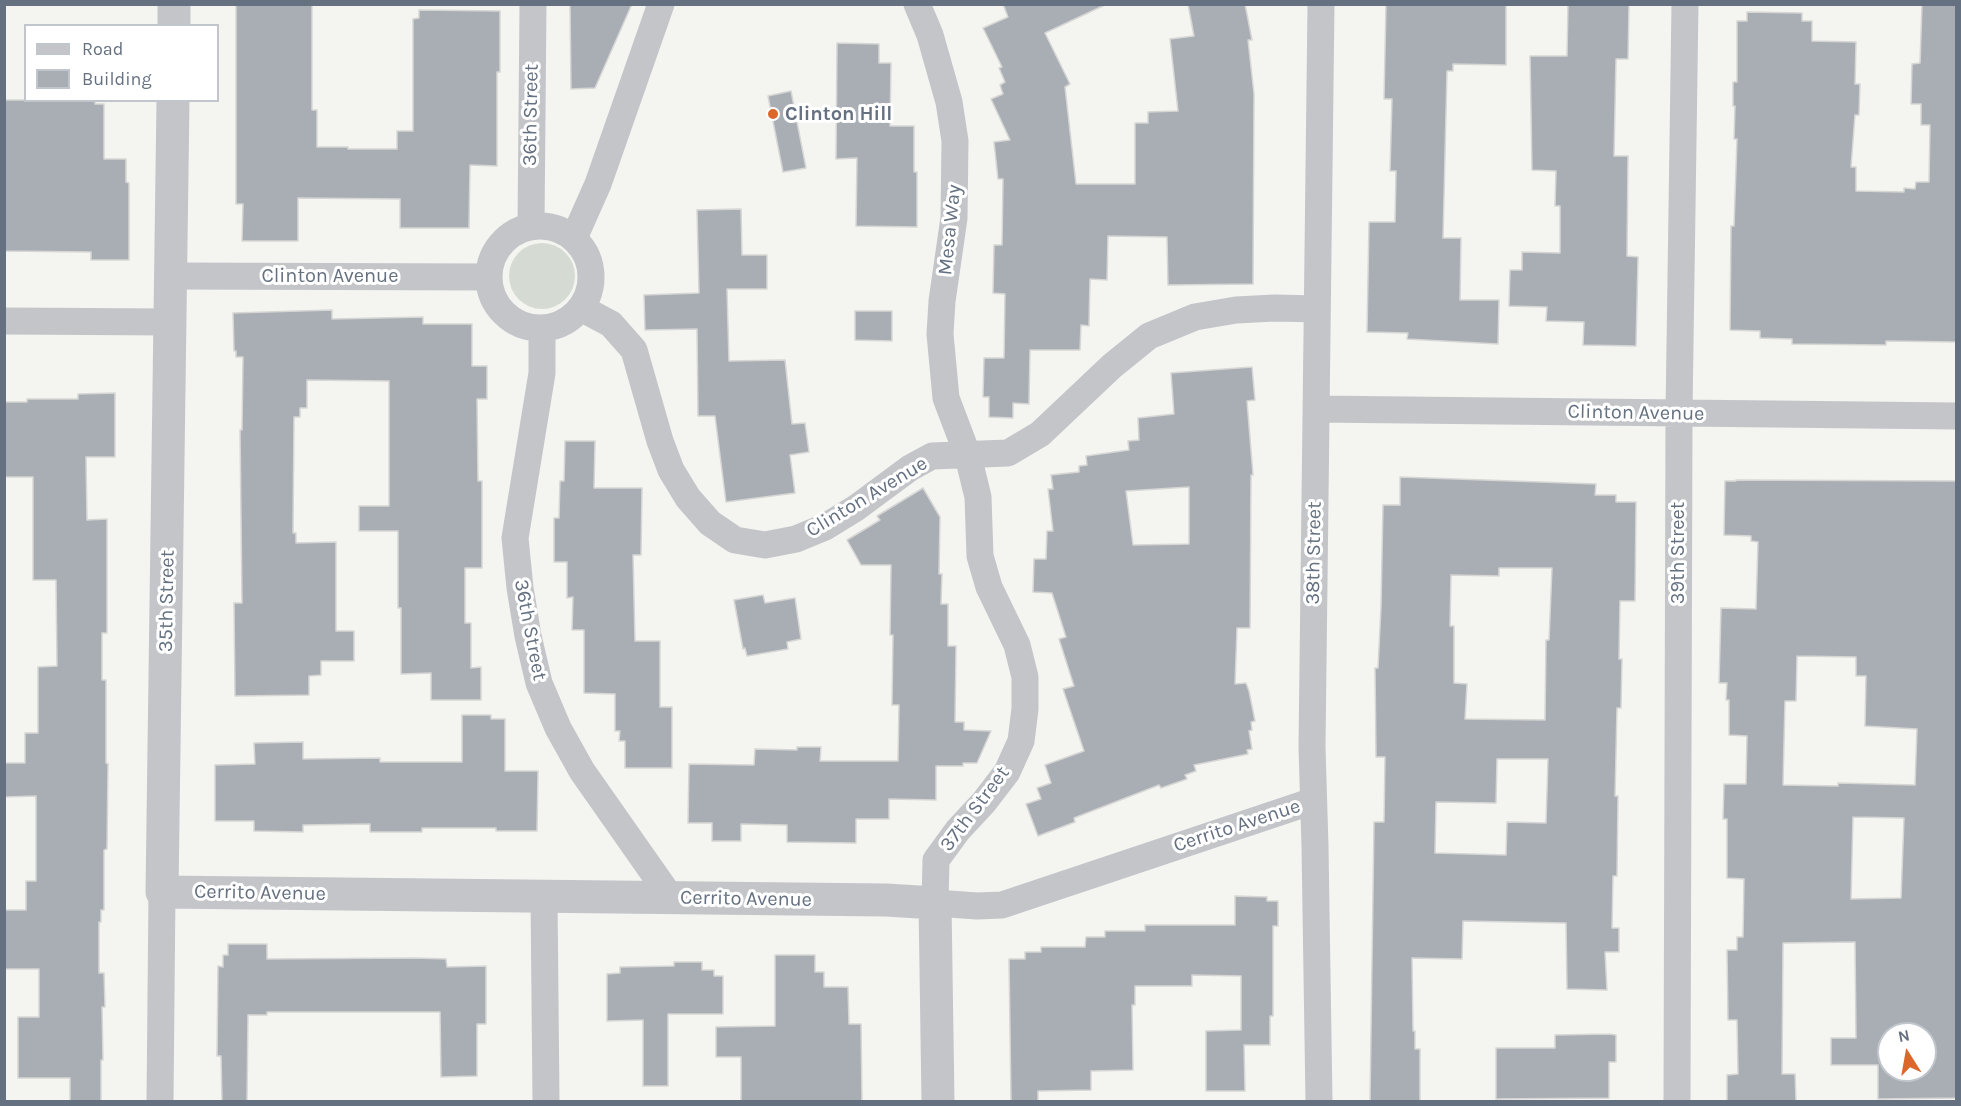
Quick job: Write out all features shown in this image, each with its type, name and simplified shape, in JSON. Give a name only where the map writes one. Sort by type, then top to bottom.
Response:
[{"type":"street","points":[[174,4],[174,24]]},
{"type":"street","name":"36th Street","points":[[531,226],[533,4]]},
{"type":"street","points":[[574,238],[598,184],[661,4]]},
{"type":"street","name":"Mesa Way","points":[[917,4],[930,35],[949,102],[955,141],[954,218],[942,301],[940,334],[946,398],[969,456]]},
{"type":"street","name":"38th Street","points":[[1318,1101],[1312,747],[1321,4]]},
{"type":"street","name":"39th Street","points":[[1677,1101],[1679,413],[1685,4]]},
{"type":"street","name":"35th Street","points":[[160,1101],[173,102]]},
{"type":"street","points":[[543,225],[560,229],[574,238],[588,257],[591,274],[589,292],[581,308],[563,322],[542,328],[524,325],[504,313],[494,300],[489,277],[492,259],[501,244],[515,232],[531,226],[543,225]]},
{"type":"street","name":"Clinton Avenue","points":[[171,276],[489,277]]},
{"type":"street","name":"Clinton Avenue","points":[[581,308],[611,324],[634,350],[660,441],[671,470],[688,498],[710,523],[735,540],[765,545],[796,539],[825,527],[856,508],[910,468],[932,456],[1008,453],[1040,434],[1112,366],[1149,336],[1196,317],[1236,310],[1317,309]]},
{"type":"street","points":[[4,321],[170,322]]},
{"type":"street","name":"36th Street","points":[[542,328],[542,373],[515,538],[520,588],[530,645],[539,682],[558,728],[582,771],[671,898]]},
{"type":"street","name":"Clinton Avenue","points":[[1316,409],[1956,416]]},
{"type":"street","name":"37th Street","points":[[938,1101],[936,860],[1007,772],[1021,741],[1025,709],[1025,677],[1017,645],[989,587],[980,556],[978,497],[969,456]]},
{"type":"street","name":"Cerrito Avenue","points":[[162,892],[886,900],[1002,905],[1313,801]]},
{"type":"street","points":[[544,896],[546,1101]]},
{"type":"shaded area","points":[[542,243],[554,246],[565,253],[572,264],[575,276],[572,288],[565,299],[554,306],[542,309],[530,306],[519,299],[512,288],[509,276],[512,264],[519,253],[530,246]]},
{"type":"building","points":[[236,4],[312,4],[312,110],[317,110],[317,147],[348,147],[348,149],[397,149],[397,131],[413,131],[413,19],[419,18],[419,10],[500,11],[500,72],[497,72],[497,166],[470,165],[469,228],[400,228],[400,199],[298,198],[298,241],[242,241],[243,204],[236,204]]},
{"type":"building","points":[[570,4],[632,4],[595,88],[571,89]]},
{"type":"building","points":[[1003,4],[1107,4],[1045,33],[1070,84],[1065,87],[1076,184],[1135,184],[1135,123],[1148,123],[1148,112],[1178,111],[1170,39],[1194,36],[1188,4],[1245,4],[1252,40],[1248,40],[1254,94],[1253,284],[1168,285],[1167,237],[1108,236],[1107,280],[1090,279],[1089,326],[1081,325],[1080,350],[1030,350],[1029,404],[1013,403],[1013,418],[989,417],[989,397],[983,397],[984,358],[1004,358],[1005,294],[993,293],[994,245],[1002,245],[1003,179],[998,179],[994,142],[1010,140],[991,99],[1003,94],[1000,85],[1005,82],[999,68],[1002,67],[983,28],[1008,17]]},
{"type":"building","points":[[1386,4],[1506,4],[1506,65],[1453,64],[1453,71],[1447,71],[1443,238],[1461,238],[1460,300],[1499,300],[1498,344],[1407,339],[1408,333],[1367,332],[1369,222],[1395,222],[1396,171],[1390,171],[1392,99],[1384,99]]},
{"type":"building","points":[[1568,4],[1629,4],[1628,59],[1616,59],[1614,156],[1628,156],[1627,256],[1638,257],[1636,346],[1583,345],[1584,322],[1546,321],[1547,307],[1509,306],[1510,270],[1522,270],[1522,252],[1560,253],[1560,206],[1555,206],[1556,171],[1532,170],[1530,56],[1567,56]]},
{"type":"building","points":[[1922,4],[1956,4],[1956,342],[1886,341],[1886,345],[1792,344],[1792,339],[1760,338],[1760,331],[1730,330],[1731,226],[1734,226],[1737,139],[1734,139],[1733,82],[1737,82],[1737,21],[1747,21],[1747,12],[1802,13],[1802,21],[1812,21],[1812,41],[1856,42],[1855,84],[1860,84],[1859,115],[1855,115],[1851,167],[1856,167],[1856,191],[1904,192],[1904,188],[1915,189],[1916,182],[1929,182],[1930,125],[1921,125],[1921,104],[1911,104],[1912,64],[1920,63]]},
{"type":"building","points":[[837,43],[879,44],[879,63],[891,63],[890,126],[914,126],[917,227],[856,226],[857,158],[836,159]]},
{"type":"building","points":[[791,91],[806,168],[783,172],[768,96]]},
{"type":"building","points":[[4,100],[104,104],[104,159],[126,159],[126,182],[129,183],[129,260],[91,260],[91,252],[4,251]]},
{"type":"building","points":[[741,209],[742,255],[767,255],[767,289],[727,289],[729,361],[785,360],[792,424],[805,423],[809,452],[790,455],[795,493],[726,502],[715,416],[698,416],[697,329],[645,330],[644,295],[699,293],[697,210]]},
{"type":"building","points":[[332,310],[332,319],[423,317],[423,324],[472,324],[472,366],[487,366],[487,399],[477,399],[478,481],[482,481],[482,568],[465,568],[465,623],[471,623],[471,668],[481,667],[481,700],[431,700],[431,673],[401,674],[398,531],[359,531],[359,506],[389,506],[389,381],[307,380],[307,408],[300,408],[300,417],[294,417],[293,533],[296,533],[296,543],[336,542],[336,631],[354,631],[354,661],[321,661],[321,675],[309,676],[309,695],[235,696],[234,603],[242,603],[240,430],[242,430],[243,357],[236,357],[236,351],[234,351],[233,313]]},
{"type":"building","points":[[855,311],[892,311],[892,341],[855,340]]},
{"type":"building","points":[[1252,367],[1255,400],[1247,401],[1253,475],[1251,475],[1250,628],[1237,628],[1235,684],[1246,683],[1249,691],[1255,721],[1251,722],[1252,730],[1249,731],[1252,749],[1247,750],[1248,754],[1194,765],[1196,771],[1185,775],[1187,779],[1161,788],[1159,785],[1074,818],[1075,822],[1038,836],[1026,804],[1041,799],[1037,788],[1051,783],[1045,765],[1084,751],[1063,689],[1074,686],[1059,639],[1066,637],[1052,593],[1033,592],[1034,559],[1046,559],[1047,531],[1053,531],[1048,489],[1053,489],[1051,475],[1079,472],[1079,466],[1087,465],[1086,456],[1129,450],[1128,441],[1139,440],[1138,418],[1174,414],[1171,373]],"holes":[[[1189,487],[1189,544],[1133,545],[1126,491]]]},
{"type":"building","points":[[115,393],[115,457],[86,457],[87,520],[107,519],[107,633],[102,633],[102,680],[106,680],[107,849],[104,850],[104,910],[101,910],[101,922],[99,922],[99,973],[104,973],[105,1007],[102,1007],[101,1101],[70,1101],[70,1078],[18,1078],[18,1017],[39,1017],[39,969],[4,969],[4,910],[26,910],[26,881],[36,881],[36,796],[4,797],[4,763],[25,763],[25,733],[38,733],[38,667],[57,666],[56,580],[33,580],[33,477],[4,477],[4,402],[27,402],[27,399],[78,399],[78,394]]},
{"type":"building","points":[[565,441],[595,441],[594,488],[642,488],[641,555],[633,555],[635,641],[660,641],[660,707],[672,707],[672,768],[625,768],[625,741],[619,741],[620,731],[615,731],[615,694],[584,693],[584,630],[572,630],[573,597],[567,598],[567,562],[554,562],[554,518],[559,518],[560,481],[564,481]]},
{"type":"building","points":[[1400,477],[1596,484],[1595,495],[1616,495],[1616,502],[1636,502],[1635,601],[1620,601],[1621,708],[1617,708],[1615,796],[1618,796],[1617,876],[1613,876],[1612,928],[1619,928],[1619,952],[1605,952],[1607,990],[1567,989],[1566,923],[1463,921],[1462,959],[1412,958],[1413,1031],[1415,1031],[1415,1049],[1420,1049],[1420,1101],[1370,1101],[1374,822],[1384,822],[1385,757],[1376,757],[1375,668],[1378,668],[1381,607],[1383,505],[1400,505]],"holes":[[[1499,568],[1552,568],[1549,640],[1546,640],[1545,720],[1465,719],[1467,684],[1454,683],[1454,626],[1450,626],[1451,575],[1499,576]],[[1497,759],[1548,759],[1546,823],[1507,822],[1506,855],[1435,853],[1436,802],[1496,803]]]},
{"type":"building","points":[[1725,481],[1956,481],[1956,1098],[1878,1099],[1878,1082],[1937,1082],[1937,1022],[1877,1022],[1877,1065],[1831,1065],[1831,1038],[1856,1038],[1855,942],[1783,943],[1782,1074],[1795,1074],[1796,1101],[1727,1101],[1727,1075],[1738,1074],[1737,1020],[1728,1020],[1727,950],[1737,950],[1737,937],[1743,937],[1744,879],[1727,878],[1727,819],[1723,819],[1724,784],[1746,784],[1747,736],[1729,735],[1727,683],[1719,683],[1721,608],[1756,609],[1758,542],[1751,541],[1751,536],[1724,535]],"holes":[[[1797,656],[1856,657],[1856,676],[1866,676],[1865,726],[1917,729],[1915,785],[1838,783],[1838,786],[1783,785],[1785,701],[1796,701]],[[1853,817],[1904,818],[1901,898],[1851,899]]]},
{"type":"building","points":[[923,488],[940,517],[941,604],[948,604],[948,646],[956,646],[955,722],[964,722],[964,730],[991,731],[977,763],[963,763],[963,766],[936,766],[936,800],[889,799],[889,819],[856,819],[856,843],[787,842],[787,825],[741,824],[741,841],[712,841],[712,823],[688,823],[689,764],[754,765],[755,749],[797,750],[797,747],[821,747],[820,761],[898,761],[899,705],[892,705],[891,565],[861,565],[847,540],[880,520],[877,516]]},
{"type":"building","points":[[763,595],[765,603],[795,598],[801,639],[787,642],[788,649],[747,656],[745,648],[743,649],[734,600]]},
{"type":"building","points":[[462,715],[491,715],[491,719],[505,719],[505,771],[538,771],[537,831],[496,831],[496,828],[422,828],[422,832],[370,832],[370,824],[303,825],[303,832],[254,831],[254,821],[215,821],[215,765],[255,764],[254,743],[303,742],[303,759],[380,758],[380,762],[462,762]]},
{"type":"building","points":[[1235,896],[1267,897],[1267,901],[1278,901],[1278,926],[1273,926],[1273,1016],[1270,1016],[1270,1045],[1244,1045],[1245,1091],[1206,1091],[1206,1031],[1241,1030],[1241,976],[1192,975],[1192,986],[1135,986],[1135,1005],[1132,1005],[1133,1070],[1091,1071],[1091,1090],[1038,1091],[1038,1101],[1011,1101],[1009,959],[1025,959],[1025,952],[1041,952],[1041,947],[1085,947],[1086,937],[1105,937],[1105,931],[1145,931],[1145,925],[1235,925]]},
{"type":"building","points":[[228,944],[267,944],[267,959],[415,958],[446,959],[447,967],[486,966],[486,1024],[477,1024],[477,1076],[441,1077],[440,1012],[267,1012],[267,1015],[248,1015],[247,1101],[222,1101],[221,1056],[217,1056],[218,966],[223,967],[223,955],[228,955]]},
{"type":"building","points":[[775,955],[815,955],[815,972],[824,972],[824,987],[848,987],[849,1024],[861,1024],[862,1101],[741,1101],[741,1057],[716,1057],[716,1027],[775,1026]]},
{"type":"building","points":[[674,962],[702,962],[702,970],[714,970],[714,976],[723,976],[723,1014],[668,1014],[668,1086],[643,1086],[643,1020],[607,1021],[607,974],[620,973],[620,967],[674,966]]},
{"type":"building","points":[[1555,1035],[1616,1035],[1616,1062],[1609,1062],[1609,1098],[1496,1099],[1496,1048],[1555,1048]]},
{"type":"place","name":"Clinton Hill","points":[[773,114]]}]
